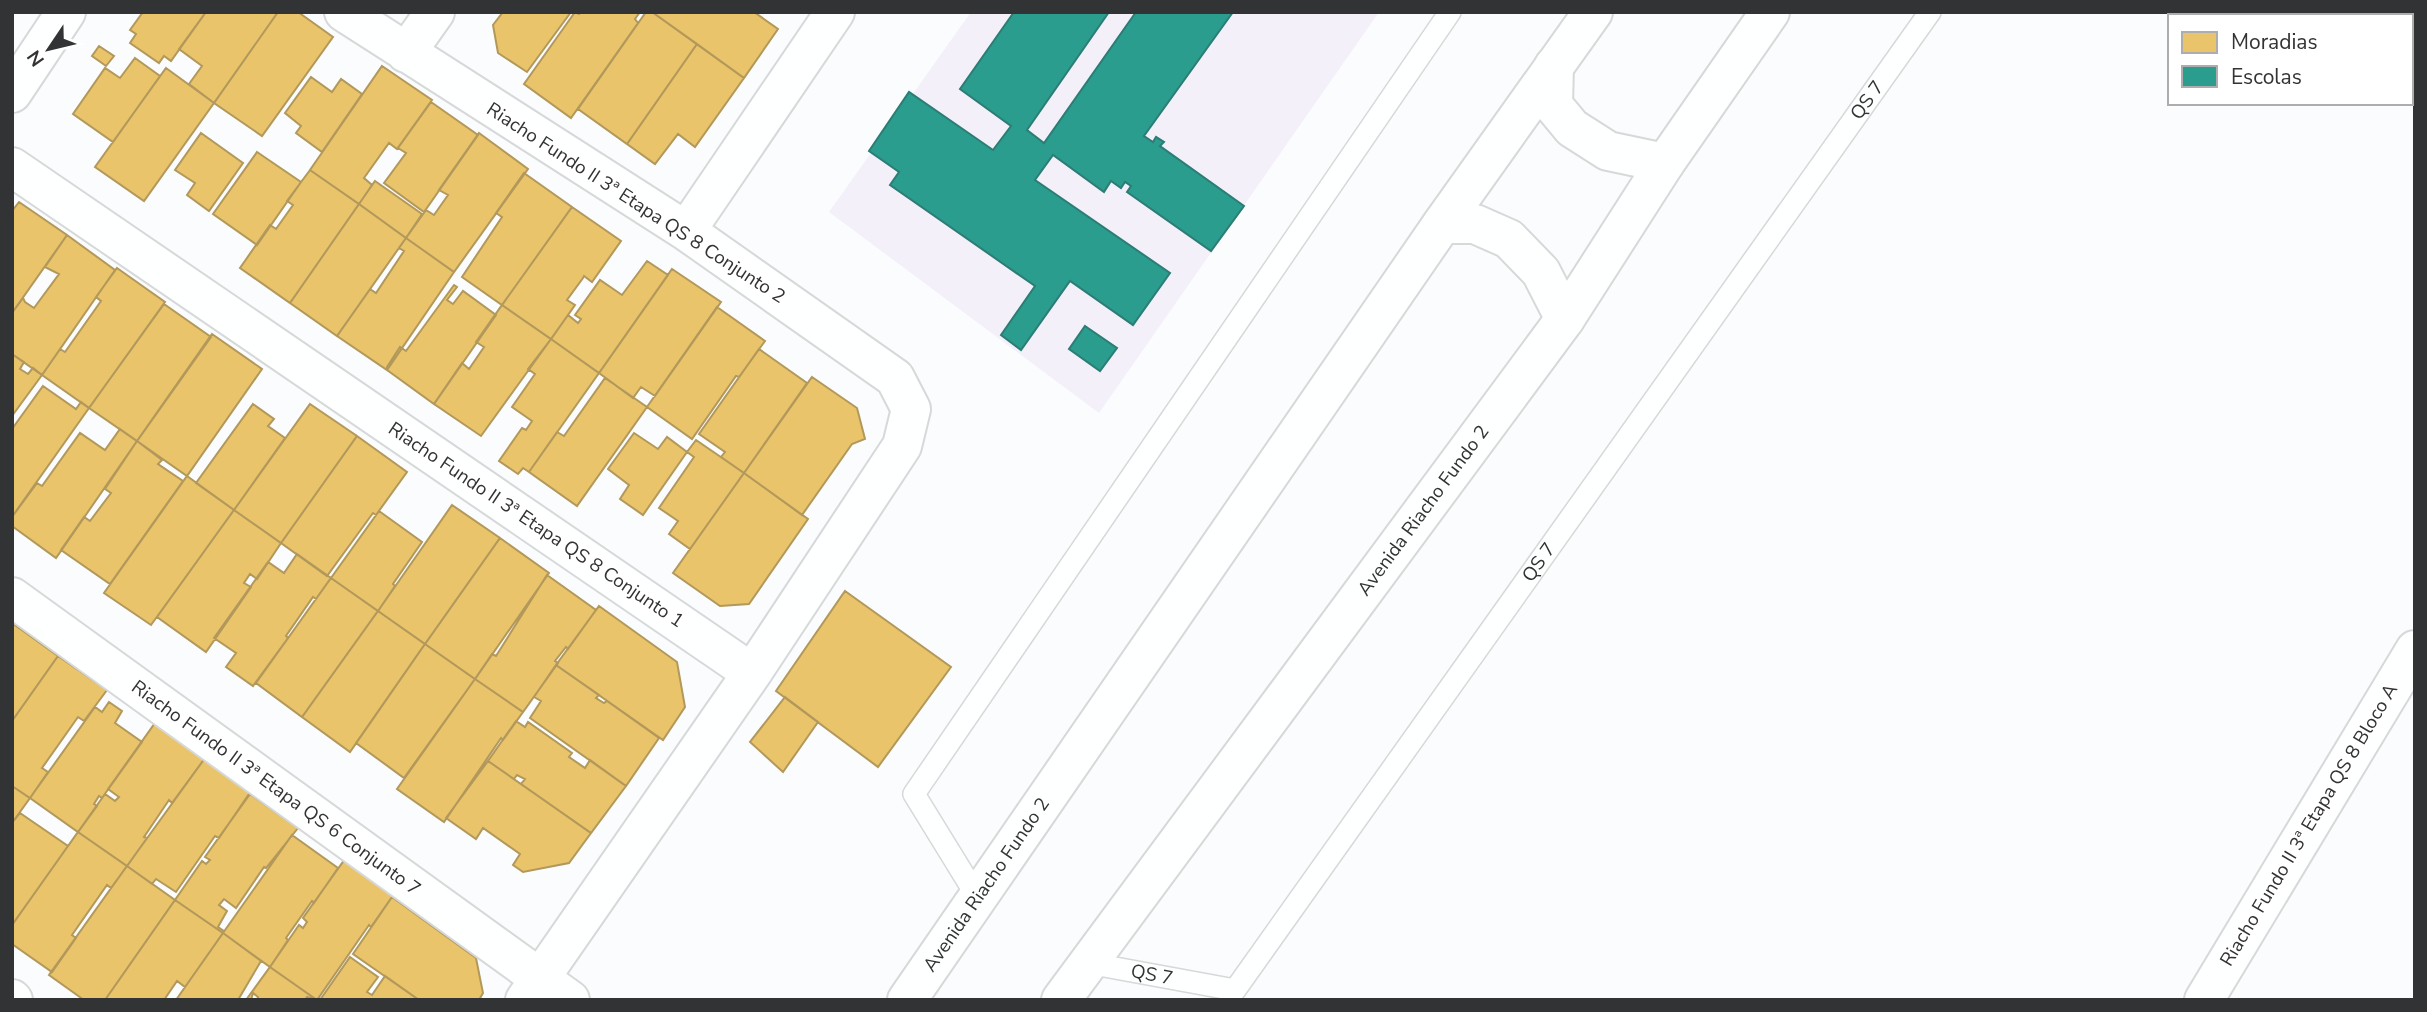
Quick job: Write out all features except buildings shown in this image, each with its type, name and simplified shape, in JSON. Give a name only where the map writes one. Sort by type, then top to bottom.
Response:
[{"type":"street","points":[[12,93],[66,12]]},
{"type":"street","name":"Riacho Fundo II 3ª Etapa QS 8 Conjunto 2","points":[[344,12],[686,232],[895,378],[911,409],[902,446],[752,673]]},
{"type":"street","points":[[406,53],[435,12]]},
{"type":"street","points":[[686,232],[835,12]]},
{"type":"street","name":"Avenida Riacho Fundo 2","points":[[907,1000],[1442,224],[1593,12]]},
{"type":"street","name":"Avenida Riacho Fundo 2","points":[[1061,1000],[1565,318],[1665,163],[1770,12]]},
{"type":"street","points":[[1554,66],[1553,105],[1572,128],[1608,150],[1665,163]]},
{"type":"street","name":"Riacho Fundo II 3ª Etapa QS 8 Conjunto 1","points":[[12,167],[752,673]]},
{"type":"street","points":[[1442,224],[1475,224],[1509,239],[1541,272],[1565,318]]},
{"type":"street","name":"Riacho Fundo II 3ª Etapa QS 6 Conjunto 7","points":[[12,597],[545,993]]},
{"type":"street","name":"Riacho Fundo II 3ª Etapa QS 8 Bloco A","points":[[2204,1000],[2415,650]]},
{"type":"street","points":[[545,993],[752,673]]},
{"type":"lane","points":[[978,898],[914,794],[1450,12]]},
{"type":"lane","name":"QS 7","points":[[1087,962],[1235,990],[1930,12]]},
{"type":"shaded area","points":[[971,12],[1379,12],[1099,413],[829,212]]}]
